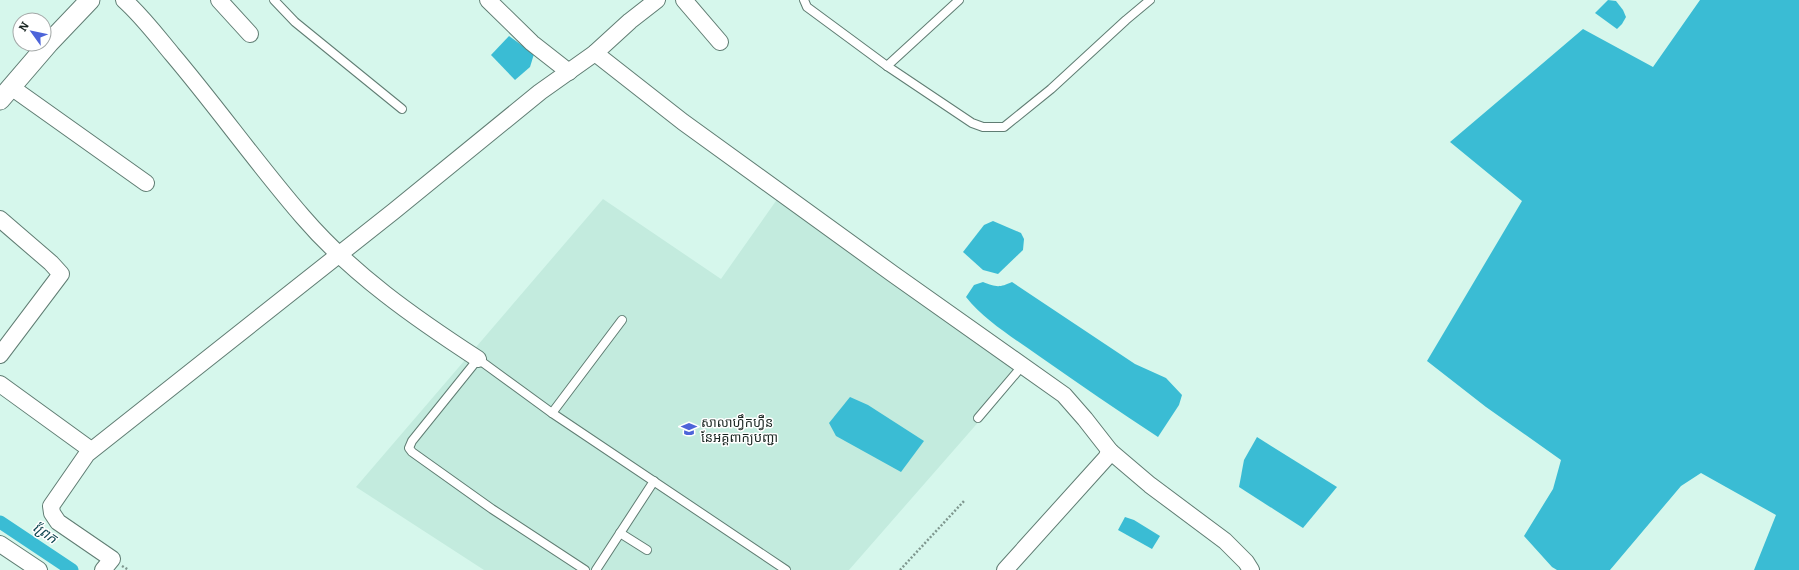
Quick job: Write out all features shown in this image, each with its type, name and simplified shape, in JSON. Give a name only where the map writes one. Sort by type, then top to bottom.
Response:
[{"type":"street","points":[[90,0],[49,43],[6,94],[146,183]]},
{"type":"street","points":[[124,0],[193,79],[303,217],[339,255],[386,296],[432,329],[478,359]]},
{"type":"street","points":[[219,0],[250,34]]},
{"type":"street","points":[[488,0],[532,42],[569,72]]},
{"type":"street","points":[[103,570],[112,559],[58,522],[52,513],[51,506],[87,454],[339,255],[540,92],[595,53],[630,21],[656,0]]},
{"type":"street","points":[[684,0],[720,42]]},
{"type":"street","points":[[595,53],[683,122],[893,274],[1064,395],[1110,451],[1150,485],[1225,541],[1246,562],[1251,570]]},
{"type":"street","points":[[0,219],[52,263],[61,274],[0,355]]},
{"type":"street","points":[[0,384],[91,450]]},
{"type":"street","points":[[1005,570],[1106,458],[1110,451]]},
{"type":"street","points":[[0,544],[39,570]]},
{"type":"lane","points":[[274,0],[295,22],[402,109]]},
{"type":"lane","points":[[804,0],[807,7],[887,66],[972,123],[983,128],[1004,127],[1051,89],[1150,0]]},
{"type":"lane","points":[[887,66],[959,0]]},
{"type":"lane","points":[[552,413],[622,320]]},
{"type":"lane","points":[[585,570],[492,509],[412,452],[409,448],[412,441],[478,359],[552,413],[786,570]]},
{"type":"lane","points":[[978,418],[1023,365]]},
{"type":"lane","points":[[596,570],[654,481]]},
{"type":"lane","points":[[620,533],[647,550]]},
{"type":"path","points":[[900,570],[964,501]]},
{"type":"shaded area","name":"សាលាហ្វឹកហ្វឺន នែអគ្គពាក្យបញ្ជា","points":[[778,198],[1023,371],[849,570],[484,570],[356,487],[603,199],[721,279]]},
{"type":"water","points":[[1608,0],[1616,1],[1626,17],[1617,29],[1595,13]]},
{"type":"water","points":[[1700,0],[1799,0],[1799,570],[1754,570],[1776,515],[1701,473],[1681,486],[1610,570],[1557,570],[1552,567],[1524,536],[1553,489],[1561,460],[1486,407],[1427,361],[1522,201],[1450,142],[1583,29],[1653,67]]},
{"type":"water","points":[[509,36],[534,54],[530,67],[515,80],[491,55]]},
{"type":"water","points":[[993,221],[1021,233],[1024,239],[1023,250],[998,274],[983,270],[963,252],[984,225]]},
{"type":"water","points":[[983,282],[998,286],[1012,282],[1135,364],[1166,378],[1182,395],[1179,405],[1158,437],[1010,336],[982,314],[966,297],[974,285]]},
{"type":"water","points":[[850,397],[868,405],[924,441],[901,472],[836,436],[829,423]]},
{"type":"water","points":[[1257,437],[1337,487],[1303,528],[1239,487],[1244,460]]},
{"type":"water","points":[[1125,517],[1134,520],[1160,536],[1152,549],[1118,530]]},
{"type":"waterway","name":"ព្រែក","points":[[0,522],[72,570]]},
{"type":"place","name":"សាលាហ្វឹកហ្វឺន នែអគ្គពាក្យបញ្ជា","points":[[689,429]]}]
